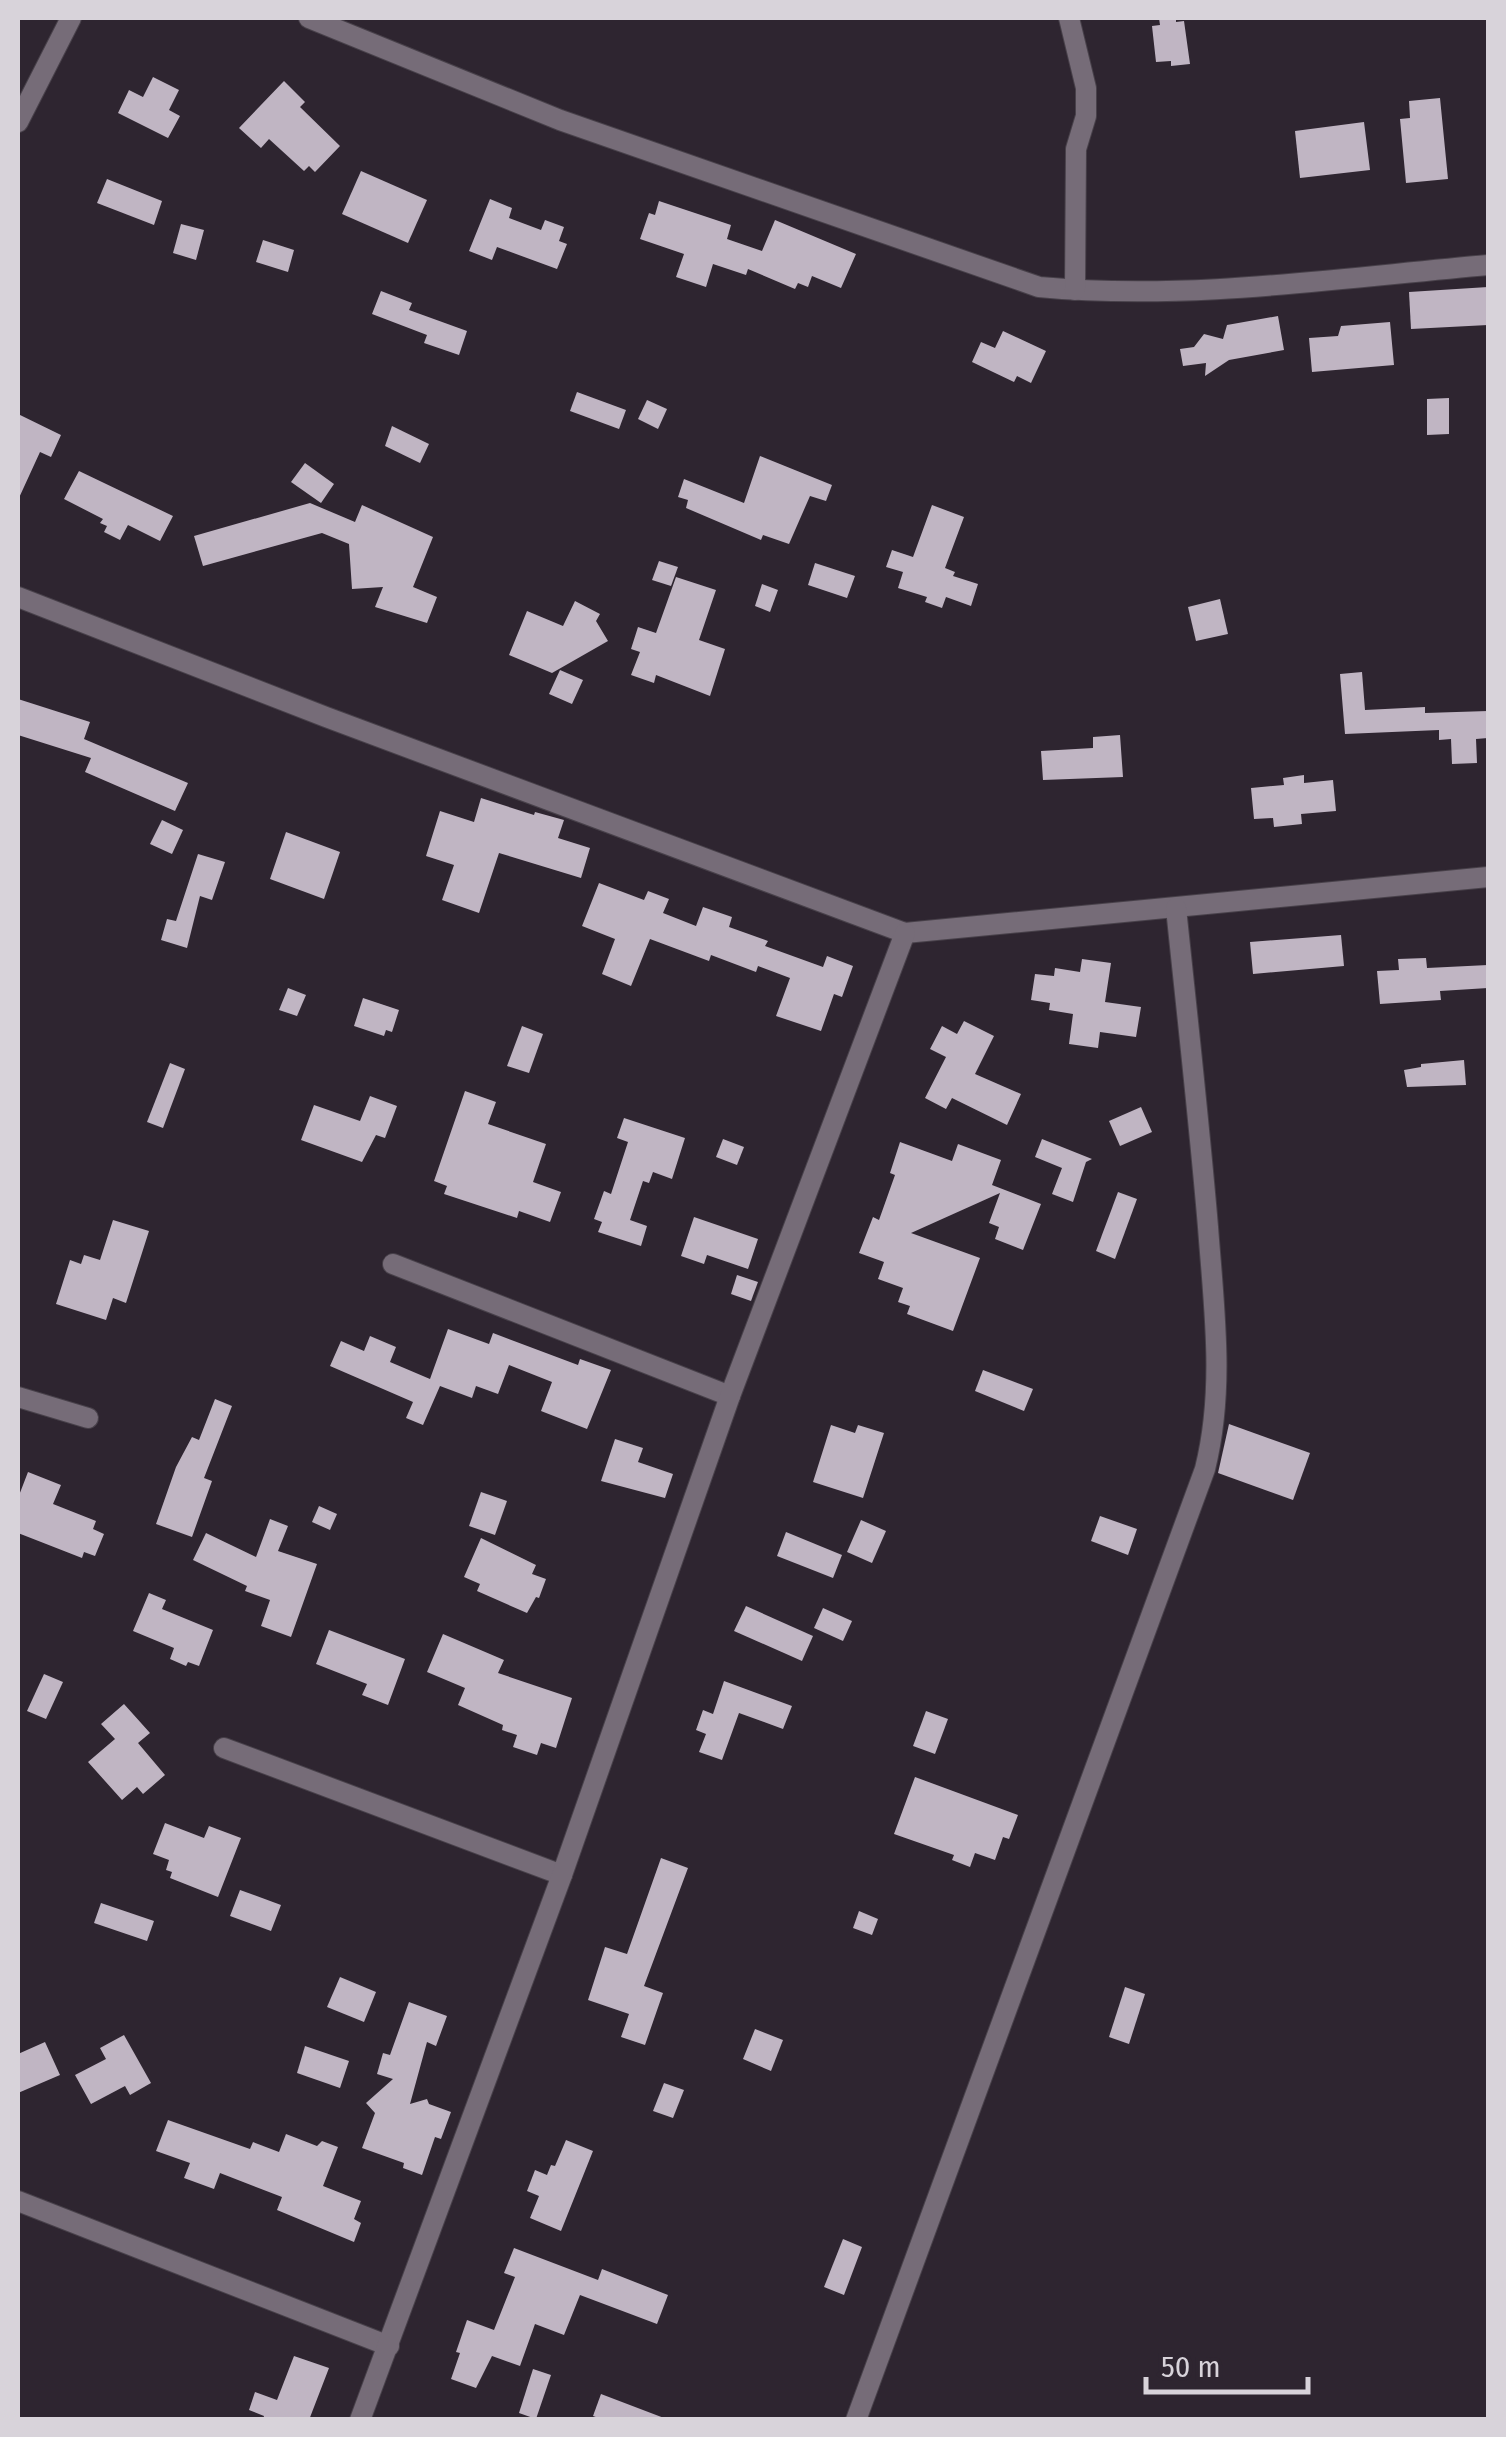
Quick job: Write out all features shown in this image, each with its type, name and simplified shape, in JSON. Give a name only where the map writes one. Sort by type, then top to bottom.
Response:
[{"type":"street","points":[[18,122],[72,18]]},
{"type":"street","points":[[310,18],[560,120],[1038,287],[1101,293],[1188,291],[1488,265]]},
{"type":"street","points":[[1068,18],[1086,88],[1086,116],[1076,149],[1075,290]]},
{"type":"street","points":[[18,596],[326,718],[905,933],[1488,876]]},
{"type":"street","points":[[856,2420],[1206,1469],[1216,1427],[1213,1289],[1176,908]]},
{"type":"street","points":[[360,2420],[562,1875],[730,1396],[905,933]]},
{"type":"street","points":[[393,1264],[730,1396]]},
{"type":"street","points":[[18,1397],[88,1418]]},
{"type":"street","points":[[224,1748],[562,1875]]},
{"type":"street","points":[[18,2201],[389,2346]]},
{"type":"building","points":[[1159,18],[1184,21],[1190,64],[1171,66],[1171,61],[1156,62],[1152,26],[1160,25]]},
{"type":"building","points":[[153,77],[179,90],[169,110],[180,116],[168,138],[118,113],[129,90],[143,97]]},
{"type":"building","points":[[284,81],[305,102],[300,107],[340,146],[315,172],[309,166],[304,171],[269,139],[261,148],[239,128]]},
{"type":"building","points":[[1440,98],[1448,179],[1406,183],[1400,119],[1410,118],[1409,101]]},
{"type":"building","points":[[1364,122],[1370,170],[1300,178],[1295,131]]},
{"type":"building","points":[[361,171],[427,200],[408,243],[342,214]]},
{"type":"building","points":[[107,179],[162,201],[154,225],[97,203]]},
{"type":"building","points":[[490,199],[512,208],[509,218],[541,230],[545,220],[564,227],[559,241],[567,244],[557,269],[497,247],[492,260],[469,251]]},
{"type":"building","points":[[659,201],[731,225],[727,239],[762,251],[775,220],[856,254],[841,288],[812,276],[808,287],[798,283],[795,289],[748,269],[746,275],[713,264],[706,287],[676,277],[684,254],[640,239],[649,213],[655,215]]},
{"type":"building","points":[[181,224],[204,230],[196,260],[173,253]]},
{"type":"building","points":[[263,240],[294,250],[288,272],[256,262]]},
{"type":"building","points":[[1488,287],[1488,325],[1411,329],[1409,292]]},
{"type":"building","points":[[381,291],[412,303],[409,310],[467,331],[459,355],[424,343],[427,335],[372,314]]},
{"type":"building","points":[[1278,316],[1284,350],[1229,360],[1205,376],[1206,363],[1183,366],[1180,349],[1194,347],[1204,334],[1223,339],[1227,325]]},
{"type":"building","points":[[1390,322],[1394,365],[1312,372],[1309,338],[1338,336],[1341,326]]},
{"type":"building","points":[[1003,331],[1046,351],[1031,383],[1017,376],[1014,382],[972,362],[981,342],[995,348]]},
{"type":"building","points":[[577,392],[626,410],[619,429],[570,411]]},
{"type":"building","points":[[1449,398],[1449,434],[1427,435],[1427,399]]},
{"type":"building","points":[[647,400],[667,409],[658,429],[638,419]]},
{"type":"building","points":[[18,414],[61,435],[51,457],[40,452],[18,500]]},
{"type":"building","points":[[392,426],[429,444],[420,463],[385,446]]},
{"type":"building","points":[[760,456],[832,485],[826,501],[810,496],[789,544],[763,535],[761,540],[686,508],[688,500],[678,497],[684,479],[744,503]]},
{"type":"building","points":[[305,463],[334,484],[321,503],[291,482]]},
{"type":"building","points":[[79,471],[173,516],[160,541],[128,525],[120,540],[104,532],[107,526],[100,523],[103,519],[64,499]]},
{"type":"building","points":[[310,503],[355,522],[362,505],[433,537],[413,587],[437,597],[427,623],[375,607],[383,587],[352,589],[349,544],[322,533],[203,566],[194,536]]},
{"type":"building","points":[[932,505],[964,517],[945,568],[955,572],[953,576],[978,584],[971,606],[946,597],[942,608],[925,602],[927,597],[898,588],[903,572],[886,567],[892,550],[913,557]]},
{"type":"building","points":[[659,561],[678,567],[671,586],[652,580]]},
{"type":"building","points":[[815,563],[855,576],[847,598],[808,585]]},
{"type":"building","points":[[676,577],[716,590],[699,640],[725,649],[710,696],[656,675],[654,683],[631,675],[640,652],[631,649],[638,627],[656,633]]},
{"type":"building","points":[[762,584],[778,590],[770,612],[755,606]]},
{"type":"building","points":[[1220,599],[1228,634],[1196,641],[1188,607]]},
{"type":"building","points":[[575,601],[600,614],[596,621],[608,641],[552,673],[509,655],[527,611],[563,626]]},
{"type":"building","points":[[560,670],[583,680],[572,704],[549,694]]},
{"type":"building","points":[[1362,672],[1365,710],[1425,707],[1425,713],[1488,711],[1488,738],[1476,739],[1477,763],[1452,764],[1451,739],[1439,740],[1439,730],[1345,734],[1340,674]]},
{"type":"building","points":[[18,699],[90,722],[84,739],[188,783],[175,811],[85,772],[91,758],[18,735]]},
{"type":"building","points":[[1120,735],[1123,777],[1043,780],[1041,751],[1093,748],[1093,737]]},
{"type":"building","points":[[1304,775],[1304,783],[1333,780],[1336,811],[1301,814],[1302,824],[1274,827],[1273,818],[1254,819],[1251,788],[1284,785],[1283,778]]},
{"type":"building","points":[[481,798],[564,820],[558,838],[590,848],[581,878],[499,853],[479,913],[442,900],[454,865],[426,856],[440,811],[474,822]]},
{"type":"building","points":[[162,820],[183,830],[172,854],[150,844]]},
{"type":"building","points":[[286,832],[340,852],[324,899],[270,879]]},
{"type":"building","points":[[198,854],[225,862],[212,900],[200,896],[187,948],[161,940],[167,919],[176,921]]},
{"type":"building","points":[[599,883],[644,900],[648,891],[669,899],[663,913],[696,926],[703,907],[732,917],[729,927],[768,941],[765,946],[823,967],[827,956],[853,966],[842,997],[834,994],[821,1031],[776,1016],[790,978],[758,966],[756,972],[711,955],[709,961],[650,939],[631,986],[602,974],[615,939],[582,926]]},
{"type":"building","points":[[1341,935],[1344,966],[1253,974],[1250,942]]},
{"type":"building","points":[[1426,958],[1427,968],[1488,965],[1488,988],[1440,991],[1441,1000],[1380,1004],[1377,971],[1399,970],[1398,959]]},
{"type":"building","points":[[1082,959],[1111,963],[1105,1002],[1141,1007],[1136,1037],[1100,1032],[1098,1048],[1069,1044],[1073,1014],[1049,1010],[1050,1003],[1031,1000],[1035,974],[1054,976],[1055,968],[1080,972]]},
{"type":"building","points":[[288,988],[306,995],[297,1016],[279,1010]]},
{"type":"building","points":[[363,998],[399,1010],[392,1032],[386,1030],[384,1036],[354,1026]]},
{"type":"building","points":[[964,1021],[994,1036],[975,1074],[1021,1094],[1007,1125],[952,1098],[946,1109],[925,1098],[946,1057],[930,1049],[942,1026],[957,1034]]},
{"type":"building","points":[[522,1026],[543,1034],[529,1073],[507,1066]]},
{"type":"building","points":[[1464,1060],[1466,1085],[1407,1087],[1404,1070],[1421,1064]]},
{"type":"building","points":[[170,1063],[185,1069],[163,1128],[147,1122]]},
{"type":"building","points":[[465,1091],[496,1102],[488,1124],[546,1144],[533,1182],[561,1192],[550,1222],[519,1211],[517,1218],[444,1194],[447,1186],[434,1181]]},
{"type":"building","points":[[370,1096],[397,1106],[385,1138],[376,1135],[362,1162],[301,1140],[314,1105],[360,1121]]},
{"type":"building","points":[[1141,1107],[1152,1132],[1120,1146],[1109,1121]]},
{"type":"building","points":[[624,1118],[685,1138],[672,1179],[653,1172],[649,1183],[643,1181],[630,1220],[647,1226],[641,1246],[598,1232],[602,1222],[594,1219],[604,1191],[611,1194],[628,1142],[617,1138]]},
{"type":"building","points":[[723,1139],[744,1147],[737,1165],[716,1157]]},
{"type":"building","points":[[1042,1139],[1092,1159],[1086,1162],[1073,1202],[1052,1194],[1062,1168],[1035,1157]]},
{"type":"building","points":[[900,1142],[952,1161],[958,1144],[1001,1160],[992,1185],[1041,1204],[1023,1250],[995,1239],[999,1227],[989,1223],[1000,1193],[911,1233],[980,1258],[953,1331],[907,1314],[910,1306],[898,1302],[903,1288],[878,1279],[884,1262],[859,1253],[873,1217],[879,1220],[895,1175],[890,1173]]},
{"type":"building","points":[[1118,1192],[1137,1199],[1115,1259],[1096,1251]]},
{"type":"building","points":[[694,1217],[758,1239],[748,1269],[707,1255],[704,1264],[681,1256]]},
{"type":"building","points":[[113,1220],[149,1231],[126,1303],[113,1298],[106,1320],[56,1304],[70,1260],[81,1264],[84,1255],[100,1260]]},
{"type":"building","points":[[737,1275],[758,1282],[751,1301],[731,1294]]},
{"type":"building","points":[[448,1329],[489,1344],[493,1333],[578,1365],[580,1359],[611,1370],[587,1429],[541,1411],[552,1382],[509,1365],[498,1394],[476,1386],[472,1398],[440,1386],[423,1425],[406,1418],[413,1402],[330,1366],[341,1341],[364,1351],[370,1336],[396,1347],[390,1362],[430,1379]]},
{"type":"building","points":[[983,1370],[1033,1389],[1024,1411],[975,1391]]},
{"type":"building","points":[[215,1399],[232,1406],[204,1478],[212,1481],[192,1537],[156,1524],[176,1467],[192,1437],[199,1440]]},
{"type":"building","points":[[1229,1424],[1310,1453],[1293,1500],[1218,1473]]},
{"type":"building","points":[[831,1425],[855,1433],[858,1425],[884,1433],[863,1498],[813,1482]]},
{"type":"building","points":[[615,1439],[643,1448],[638,1462],[673,1474],[665,1498],[601,1481]]},
{"type":"building","points":[[28,1472],[61,1485],[53,1504],[96,1521],[93,1529],[104,1534],[95,1556],[84,1552],[82,1558],[18,1533],[18,1498]]},
{"type":"building","points":[[481,1492],[507,1501],[495,1535],[469,1526]]},
{"type":"building","points":[[319,1506],[337,1514],[330,1530],[312,1522]]},
{"type":"building","points":[[1100,1516],[1137,1529],[1128,1555],[1091,1541]]},
{"type":"building","points":[[270,1519],[288,1526],[278,1551],[317,1564],[291,1637],[261,1626],[270,1600],[245,1591],[247,1586],[193,1560],[206,1533],[256,1557]]},
{"type":"building","points":[[861,1520],[886,1531],[872,1563],[847,1552]]},
{"type":"building","points":[[786,1532],[842,1555],[833,1578],[777,1556]]},
{"type":"building","points":[[481,1538],[536,1565],[532,1574],[546,1579],[539,1598],[527,1613],[477,1591],[480,1584],[464,1577]]},
{"type":"building","points":[[149,1593],[166,1600],[162,1609],[213,1630],[199,1666],[188,1662],[186,1666],[170,1659],[174,1648],[133,1631]]},
{"type":"building","points":[[746,1606],[813,1636],[802,1661],[734,1631]]},
{"type":"building","points":[[823,1608],[852,1621],[843,1641],[814,1628]]},
{"type":"building","points":[[329,1630],[405,1659],[388,1705],[362,1695],[367,1684],[316,1664]]},
{"type":"building","points":[[443,1634],[504,1660],[498,1673],[572,1698],[556,1748],[541,1743],[537,1755],[513,1747],[517,1735],[458,1705],[465,1688],[427,1672]]},
{"type":"building","points":[[44,1674],[63,1682],[46,1719],[27,1711]]},
{"type":"building","points":[[724,1681],[792,1706],[783,1729],[739,1713],[722,1760],[699,1752],[706,1734],[696,1730],[703,1710],[713,1714]]},
{"type":"building","points":[[124,1704],[150,1733],[138,1743],[165,1775],[143,1794],[137,1787],[122,1800],[88,1762],[115,1739],[101,1724]]},
{"type":"building","points":[[926,1711],[948,1719],[935,1754],[913,1746]]},
{"type":"building","points":[[915,1777],[1018,1815],[1009,1839],[1003,1837],[995,1860],[975,1853],[970,1867],[952,1860],[954,1855],[894,1834]]},
{"type":"building","points":[[165,1823],[204,1838],[209,1826],[241,1838],[218,1897],[170,1878],[172,1872],[166,1870],[169,1860],[153,1854]]},
{"type":"building","points":[[661,1858],[688,1868],[644,1986],[663,1993],[645,2045],[621,2037],[629,2014],[588,2000],[605,1947],[627,1954]]},
{"type":"building","points":[[240,1890],[281,1905],[271,1931],[230,1916]]},
{"type":"building","points":[[101,1903],[154,1921],[147,1941],[94,1923]]},
{"type":"building","points":[[859,1911],[878,1919],[872,1935],[853,1928]]},
{"type":"building","points":[[340,1977],[376,1992],[364,2022],[327,2007]]},
{"type":"building","points":[[1125,1987],[1145,1994],[1129,2044],[1109,2037]]},
{"type":"building","points":[[409,2002],[447,2016],[436,2046],[427,2042],[410,2104],[427,2099],[429,2104],[451,2112],[441,2139],[435,2137],[422,2175],[403,2168],[404,2163],[362,2148],[375,2113],[366,2103],[393,2079],[377,2074],[383,2053],[390,2055]]},
{"type":"building","points":[[755,2029],[783,2040],[771,2071],[743,2059]]},
{"type":"building","points":[[124,2035],[151,2083],[130,2095],[125,2086],[91,2104],[75,2075],[106,2059],[100,2048]]},
{"type":"building","points":[[45,2042],[60,2075],[18,2093],[18,2054]]},
{"type":"building","points":[[305,2046],[349,2061],[340,2088],[297,2073]]},
{"type":"building","points":[[664,2083],[684,2090],[673,2118],[653,2111]]},
{"type":"building","points":[[168,2120],[250,2149],[253,2142],[279,2152],[286,2134],[317,2146],[322,2141],[338,2147],[323,2186],[361,2201],[354,2219],[361,2223],[354,2242],[277,2210],[282,2197],[220,2173],[214,2189],[184,2178],[190,2163],[156,2151]]},
{"type":"building","points":[[566,2140],[593,2151],[561,2231],[530,2218],[539,2196],[527,2191],[535,2170],[547,2175],[551,2165],[555,2166]]},
{"type":"building","points":[[843,2239],[862,2247],[844,2295],[824,2287]]},
{"type":"building","points":[[514,2248],[598,2280],[602,2269],[668,2295],[657,2324],[580,2295],[564,2335],[535,2324],[520,2366],[492,2356],[476,2388],[451,2379],[467,2320],[494,2330],[515,2277],[504,2273]]},
{"type":"building","points":[[294,2356],[329,2368],[309,2420],[263,2420],[264,2416],[249,2410],[255,2392],[277,2400]]},
{"type":"building","points":[[533,2369],[551,2375],[536,2419],[519,2413]]},
{"type":"building","points":[[601,2394],[664,2420],[604,2420],[593,2416]]}]
